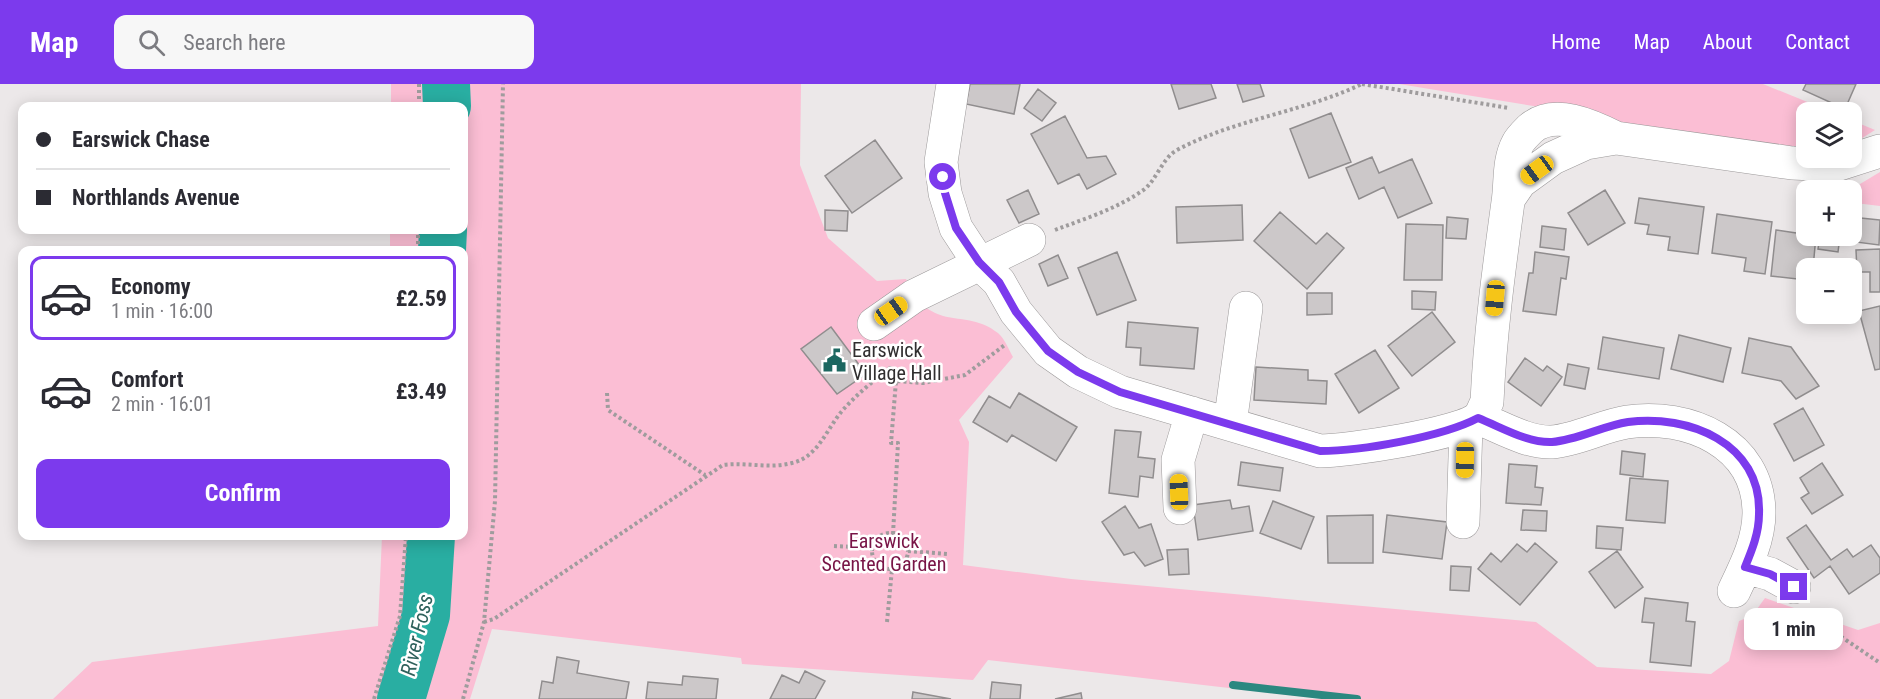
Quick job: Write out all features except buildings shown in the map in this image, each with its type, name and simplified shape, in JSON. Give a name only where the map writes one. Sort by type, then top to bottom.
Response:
[{"type":"street","points":[[953,84],[942,162],[945,193],[956,228],[979,262],[999,282],[1016,312],[1048,351],[1078,372],[1120,392],[1320,451],[1340,451],[1472,421],[1533,440],[1552,442],[1627,422],[1658,420],[1709,432],[1730,445],[1745,464],[1755,486],[1759,513],[1756,539],[1740,579],[1770,574],[1800,600]]},
{"type":"street","points":[[1463,522],[1472,421],[1487,402],[1497,276],[1509,198],[1510,169],[1517,143],[1531,128],[1553,120],[1575,121],[1616,138],[1792,163],[1836,165],[1880,151]]},
{"type":"street","points":[[1509,198],[1520,182],[1553,158],[1586,143],[1616,138]]},
{"type":"street","points":[[874,324],[914,296],[979,262],[1029,240]]},
{"type":"street","points":[[1230,424],[1246,308]]},
{"type":"street","points":[[1180,508],[1178,460],[1192,413]]},
{"type":"path","points":[[419,84],[419,102]]},
{"type":"path","points":[[463,699],[484,622],[495,501],[503,84]]},
{"type":"path","points":[[1029,240],[1096,215],[1144,190],[1174,151],[1244,123],[1335,97],[1362,84],[1503,105],[1520,112],[1531,128]]},
{"type":"path","points":[[896,381],[923,382],[964,375],[1006,344],[1016,312]]},
{"type":"path","points":[[484,622],[494,619],[723,465],[743,462],[764,465],[793,463],[813,452],[842,411],[873,381],[890,369],[896,381],[891,443],[898,443],[893,534]]},
{"type":"path","points":[[607,393],[608,410],[705,475]]},
{"type":"path","points":[[893,534],[903,538],[908,551],[902,565],[892,569],[877,562],[873,548],[881,536],[893,534]]},
{"type":"path","points":[[374,699],[399,616],[406,540]]},
{"type":"path","points":[[834,546],[873,548]]},
{"type":"path","points":[[908,551],[948,554]]},
{"type":"path","points":[[887,622],[892,569]]},
{"type":"path","points":[[1800,600],[1880,663]]},
{"type":"green space","points":[[391,84],[429,84],[428,102],[391,102]]},
{"type":"green space","name":"Earswick Scented Garden","points":[[463,84],[801,84],[800,165],[828,238],[877,281],[906,279],[916,297],[927,308],[938,314],[985,325],[998,333],[1013,357],[959,420],[969,442],[963,565],[1071,579],[1536,622],[1597,667],[1711,674],[1729,661],[1739,621],[1752,616],[1765,598],[1858,630],[1880,623],[1880,699],[1323,699],[988,660],[973,680],[742,664],[741,658],[492,629],[470,699],[414,699],[440,619],[448,540],[468,540],[468,246],[460,246],[460,234],[468,234],[468,102],[463,102]]},
{"type":"green space","points":[[1399,84],[1763,84],[1807,102],[1796,102],[1796,149],[1611,127],[1607,118]]},
{"type":"green space","points":[[1862,125],[1875,130],[1862,138]]},
{"type":"green space","points":[[1880,172],[1880,206],[1862,204],[1862,183]]},
{"type":"green space","points":[[390,234],[426,234],[425,246],[390,246]]},
{"type":"green space","points":[[382,540],[414,540],[407,618],[383,699],[53,699],[92,662],[378,626]]},
{"type":"waterway","name":"River Foss","points":[[446,84],[447,102]]},
{"type":"waterway","name":"River Foss","points":[[442,246],[443,234]]},
{"type":"waterway","name":"River Foss","points":[[401,699],[426,615],[431,540]]},
{"type":"waterway","points":[[426,615],[437,616]]},
{"type":"waterway","points":[[1233,685],[1357,699]]},
{"type":"place","name":"Earswick Village Hall","points":[[834,361]]},
{"type":"route","points":[[943,177],[945,193],[956,228],[979,262],[999,282],[1016,312],[1048,351],[1078,372],[1120,392],[1320,451],[1340,451],[1410,438],[1462,426],[1478,418],[1533,440],[1552,442],[1627,422],[1658,420],[1686,425],[1709,432],[1730,445],[1745,464],[1755,486],[1759,513],[1756,539],[1745,567],[1770,574],[1794,587]]}]
